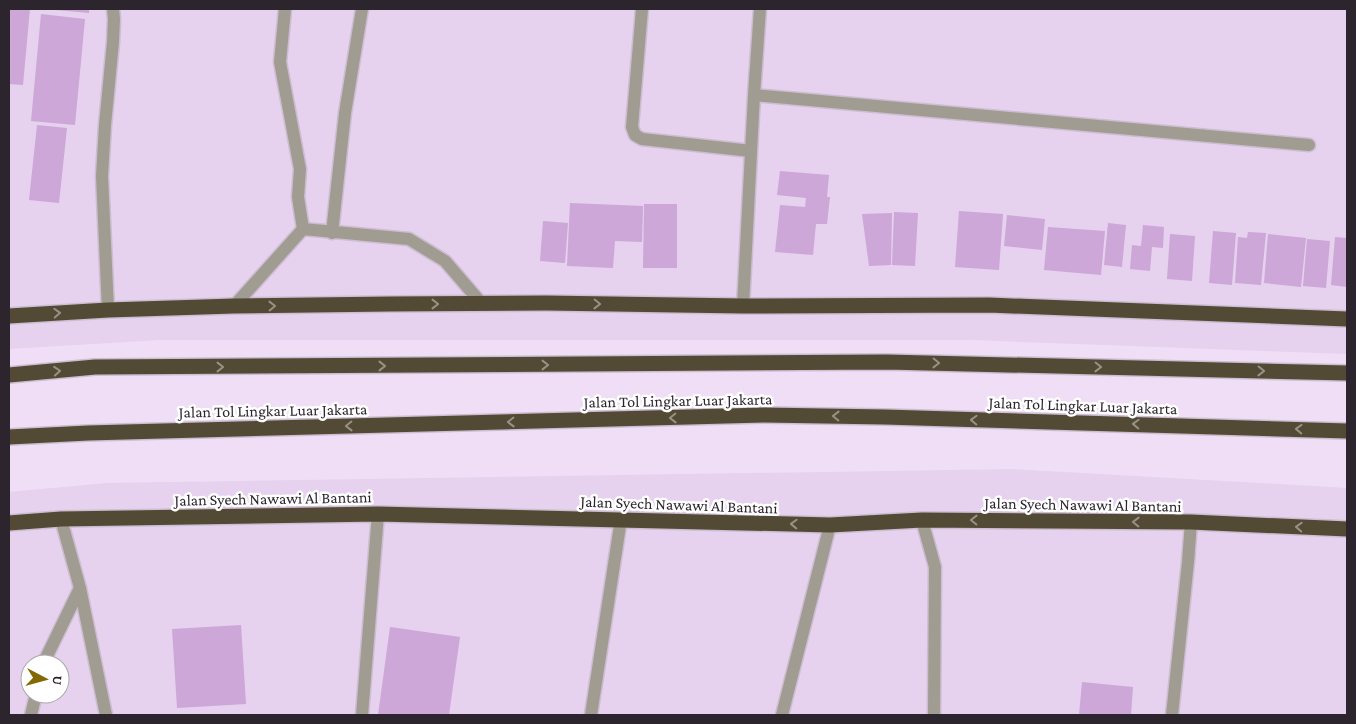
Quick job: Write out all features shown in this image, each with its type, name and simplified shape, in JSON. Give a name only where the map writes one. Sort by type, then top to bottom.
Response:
[{"type":"highway","points":[[9,316],[108,310],[234,306],[546,303],[743,306],[989,305],[1347,319]]},
{"type":"highway","points":[[9,375],[95,367],[887,362],[1347,373]]},
{"type":"highway","name":"Jalan Tol Lingkar Luar Jakarta","points":[[9,437],[118,432],[764,415],[1347,430]]},
{"type":"highway","name":"Jalan Syech Nawawi Al Bantani","points":[[9,523],[61,519],[378,514],[830,525],[922,520],[1191,522],[1347,529]]},
{"type":"lane","points":[[108,310],[102,176],[113,42],[113,9]]},
{"type":"lane","points":[[285,9],[280,62],[300,169],[298,197],[303,230]]},
{"type":"lane","points":[[332,232],[344,113],[362,9]]},
{"type":"lane","points":[[642,9],[632,128],[635,134],[642,139],[751,151]]},
{"type":"lane","points":[[743,306],[760,9]]},
{"type":"lane","points":[[754,95],[1310,145]]},
{"type":"lane","points":[[303,230],[409,239],[445,261],[482,304]]},
{"type":"lane","points":[[234,306],[303,230]]},
{"type":"lane","points":[[362,715],[378,514]]},
{"type":"lane","points":[[61,519],[80,588],[106,715]]},
{"type":"lane","points":[[591,715],[621,519]]},
{"type":"lane","points":[[922,520],[935,567],[936,652],[934,715]]},
{"type":"lane","points":[[1172,715],[1191,522]]},
{"type":"lane","points":[[782,715],[830,525]]},
{"type":"lane","points":[[48,654],[80,588]]},
{"type":"shaded area","points":[[9,9],[1347,9],[1347,354],[972,340],[160,340],[9,349]]},
{"type":"shaded area","points":[[1013,469],[1347,488],[1347,715],[9,715],[9,492],[107,483]]},
{"type":"building","points":[[9,9],[30,9],[23,85],[9,84]]},
{"type":"building","points":[[89,9],[89,13],[56,10]]},
{"type":"building","points":[[41,14],[85,19],[75,125],[31,121]]},
{"type":"building","points":[[37,125],[67,128],[59,203],[29,200]]},
{"type":"building","points":[[780,171],[829,175],[827,197],[830,197],[827,224],[816,224],[813,255],[775,252],[780,205],[805,207],[806,198],[777,195]]},
{"type":"building","points":[[570,203],[643,206],[642,242],[615,241],[613,268],[567,266]]},
{"type":"building","points":[[644,204],[677,204],[677,268],[643,268]]},
{"type":"building","points":[[959,211],[1003,214],[999,270],[955,267]]},
{"type":"building","points":[[894,212],[918,213],[915,266],[892,265]]},
{"type":"building","points":[[892,213],[891,265],[869,266],[862,214]]},
{"type":"building","points":[[1007,215],[1045,219],[1042,250],[1004,246]]},
{"type":"building","points":[[543,221],[568,223],[565,263],[540,261]]},
{"type":"building","points":[[1108,223],[1126,225],[1122,267],[1104,265]]},
{"type":"building","points":[[1143,225],[1164,227],[1163,248],[1152,247],[1150,271],[1130,269],[1132,245],[1141,246]]},
{"type":"building","points":[[1048,227],[1105,231],[1101,275],[1044,270]]},
{"type":"building","points":[[1213,231],[1236,233],[1232,285],[1209,283]]},
{"type":"building","points":[[1248,232],[1266,233],[1261,285],[1235,283],[1238,237],[1247,238]]},
{"type":"building","points":[[1170,234],[1195,236],[1192,281],[1167,279]]},
{"type":"building","points":[[1268,234],[1306,238],[1301,287],[1264,283]]},
{"type":"building","points":[[1335,237],[1347,238],[1347,287],[1331,285]]},
{"type":"building","points":[[1307,239],[1330,241],[1326,288],[1303,286]]},
{"type":"building","points":[[241,625],[246,704],[177,708],[172,629]]},
{"type":"building","points":[[390,627],[460,637],[449,715],[378,715]]},
{"type":"building","points":[[1082,682],[1133,687],[1131,715],[1079,715]]}]
